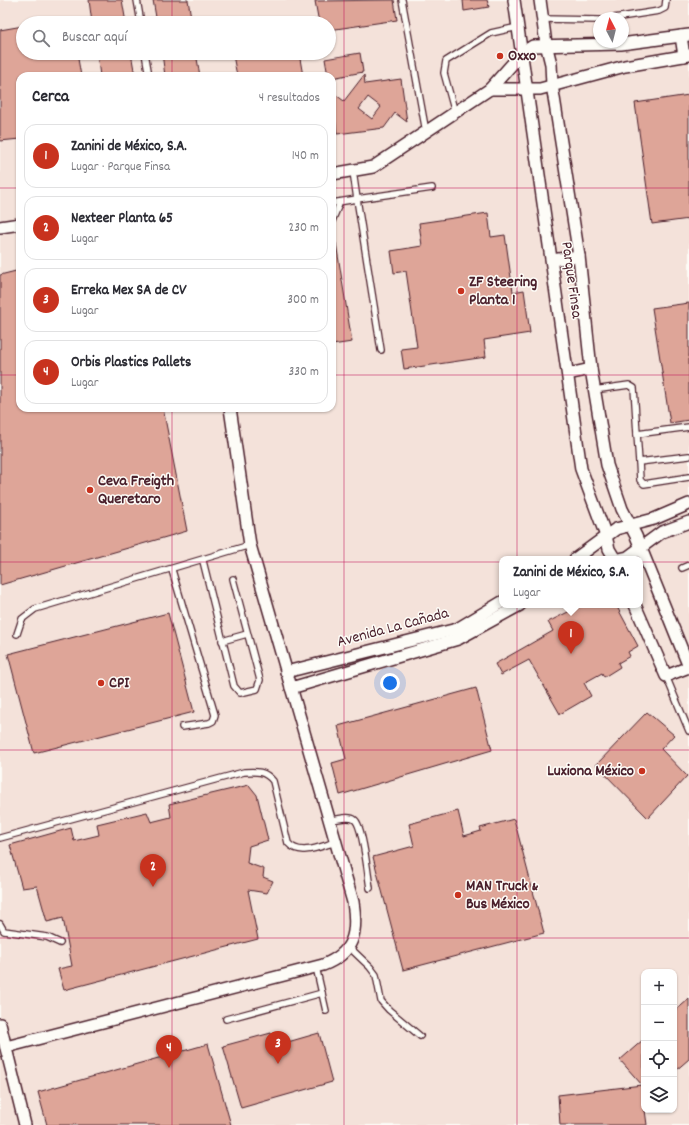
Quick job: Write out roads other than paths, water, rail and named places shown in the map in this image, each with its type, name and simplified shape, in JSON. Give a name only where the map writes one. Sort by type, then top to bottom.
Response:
[{"type":"street","name":"Parque Finsa","points":[[514,0],[522,53],[522,69],[527,89],[581,469],[606,536],[609,549],[613,556]]},
{"type":"street","points":[[540,0],[546,44],[552,64],[552,85],[578,256],[590,369],[607,465],[643,556]]},
{"type":"street","points":[[336,173],[373,167],[490,89],[522,53],[533,46],[546,44],[621,44],[685,35],[686,56],[625,66],[540,89],[490,89]]},
{"type":"street","points":[[0,227],[16,225]]},
{"type":"street","points":[[552,260],[578,256]]},
{"type":"street","points":[[568,374],[590,369]]},
{"type":"street","points":[[6,1047],[316,967],[336,960],[343,954],[356,928],[330,820],[250,545],[231,412]]},
{"type":"street","points":[[580,556],[616,529],[654,519],[689,504]]},
{"type":"street","points":[[630,556],[662,532],[689,522]]},
{"type":"street","points":[[636,608],[666,676],[689,667],[643,556]]},
{"type":"street","name":"Avenida La Cañada","points":[[286,672],[457,629],[499,604]]},
{"type":"street","points":[[291,688],[458,639],[515,608]]},
{"type":"street","points":[[0,1024],[25,1125]]},
{"type":"lane","points":[[137,0],[140,16]]},
{"type":"lane","points":[[402,0],[426,132]]},
{"type":"lane","points":[[629,16],[659,11],[665,8],[666,0]]},
{"type":"lane","points":[[543,18],[593,20]]},
{"type":"lane","points":[[455,112],[444,73],[446,61],[492,33],[518,27]]},
{"type":"lane","points":[[147,60],[148,72]]},
{"type":"lane","points":[[353,171],[381,350]]},
{"type":"lane","points":[[336,203],[432,188]]},
{"type":"lane","points":[[336,212],[340,202]]},
{"type":"lane","points":[[594,390],[629,384],[634,388],[640,480],[644,484],[689,477]]},
{"type":"lane","points":[[637,434],[689,427]]},
{"type":"lane","points":[[639,462],[689,456]]},
{"type":"lane","points":[[17,634],[22,619],[35,609],[172,570],[250,545]]},
{"type":"lane","points":[[202,561],[234,686],[240,693],[257,689],[260,680],[233,579]]},
{"type":"lane","points":[[682,568],[689,565]]},
{"type":"lane","points":[[172,570],[215,715],[213,721],[209,723],[182,727]]},
{"type":"lane","points":[[222,641],[248,634]]},
{"type":"lane","points":[[666,676],[689,731]]},
{"type":"lane","points":[[0,838],[244,772],[259,771],[267,774],[273,781],[288,843],[292,848],[299,850],[311,849],[336,842]]},
{"type":"lane","points":[[330,820],[349,818],[355,820],[360,830],[370,888]]},
{"type":"lane","points":[[0,924],[4,932],[46,937],[60,944]]},
{"type":"lane","points":[[348,946],[370,967],[376,975],[381,1001],[389,1010],[420,1036]]},
{"type":"lane","points":[[316,967],[326,1011]]},
{"type":"lane","points":[[226,1019],[322,993]]},
{"type":"place","name":"Oxxo","points":[[500,56]]},
{"type":"place","name":"ZF Steering Planta 1","points":[[461,291]]},
{"type":"place","name":"Ceva Freigth Queretaro","points":[[90,490]]},
{"type":"place","name":"Zanini de México, S.A.","points":[[571,654]]},
{"type":"place","name":"CPI","points":[[101,683]]},
{"type":"place","name":"Luxiona México","points":[[642,771]]},
{"type":"place","name":"Nexteer Planta 65","points":[[153,887]]},
{"type":"place","name":"MAN Truck & Bus México","points":[[458,895]]},
{"type":"place","name":"Erreka Mex SA de CV","points":[[278,1064]]},
{"type":"place","name":"Orbis Plastics Pallets","points":[[169,1068]]}]
